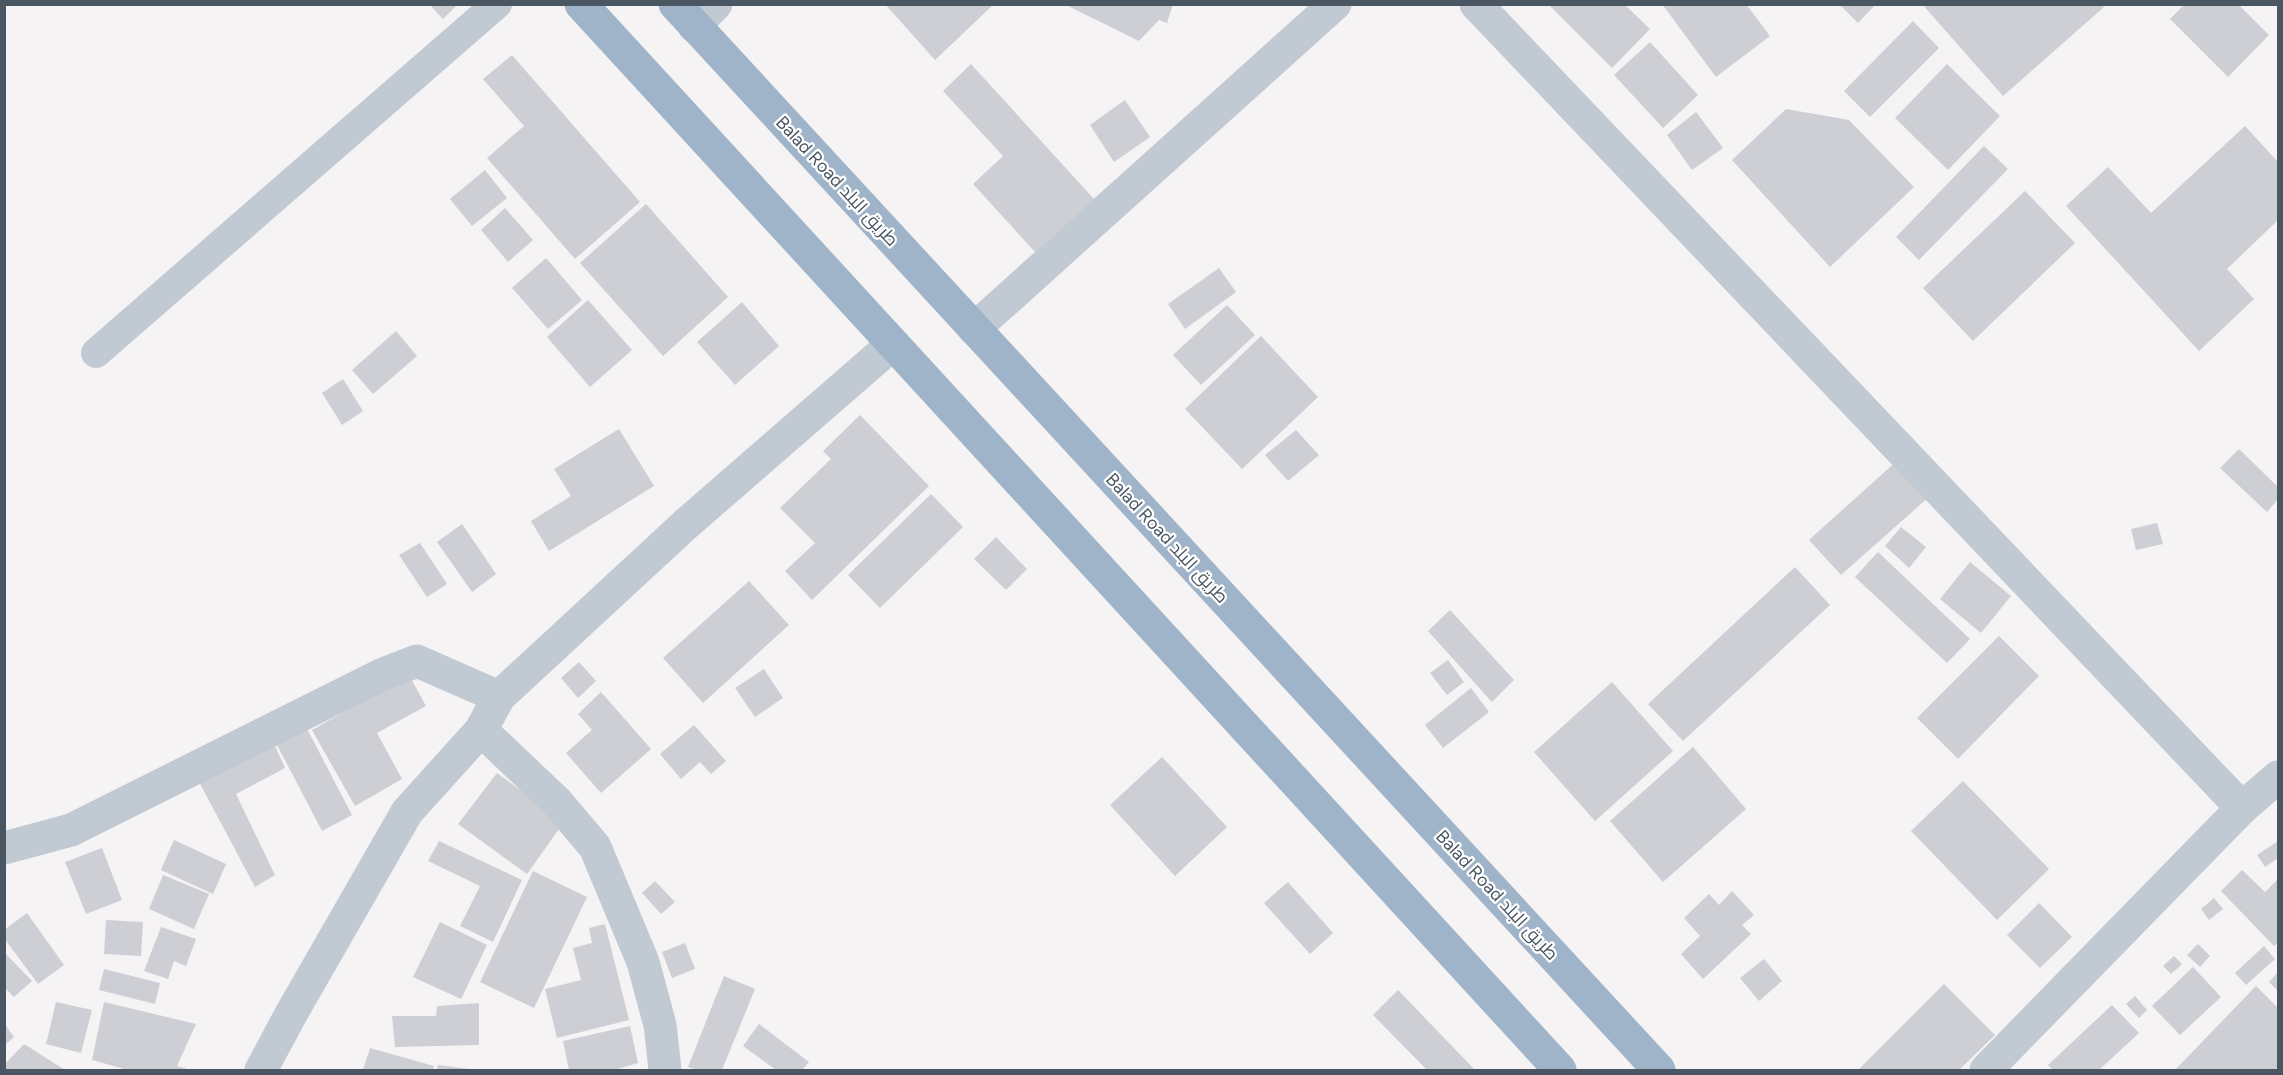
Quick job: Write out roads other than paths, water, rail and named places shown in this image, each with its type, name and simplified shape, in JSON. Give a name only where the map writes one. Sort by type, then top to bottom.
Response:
[{"type":"highway","points":[[581,4],[1560,1071]]},
{"type":"highway","name":"Balad Road طريق البلد","points":[[695,12],[974,329],[1659,1071]]},
{"type":"street","points":[[974,329],[1335,4]]},
{"type":"street","points":[[1476,4],[2242,808]]},
{"type":"street","points":[[261,1071],[296,1005],[407,812],[481,730],[499,697],[686,524],[893,344]]},
{"type":"street","points":[[4,848],[71,830],[381,675],[417,661],[499,697]]},
{"type":"street","points":[[481,730],[557,802],[595,847],[643,962],[660,1025],[665,1071]]},
{"type":"street","points":[[1986,1071],[2242,808],[2278,777]]},
{"type":"lane","points":[[96,353],[497,4]]}]
